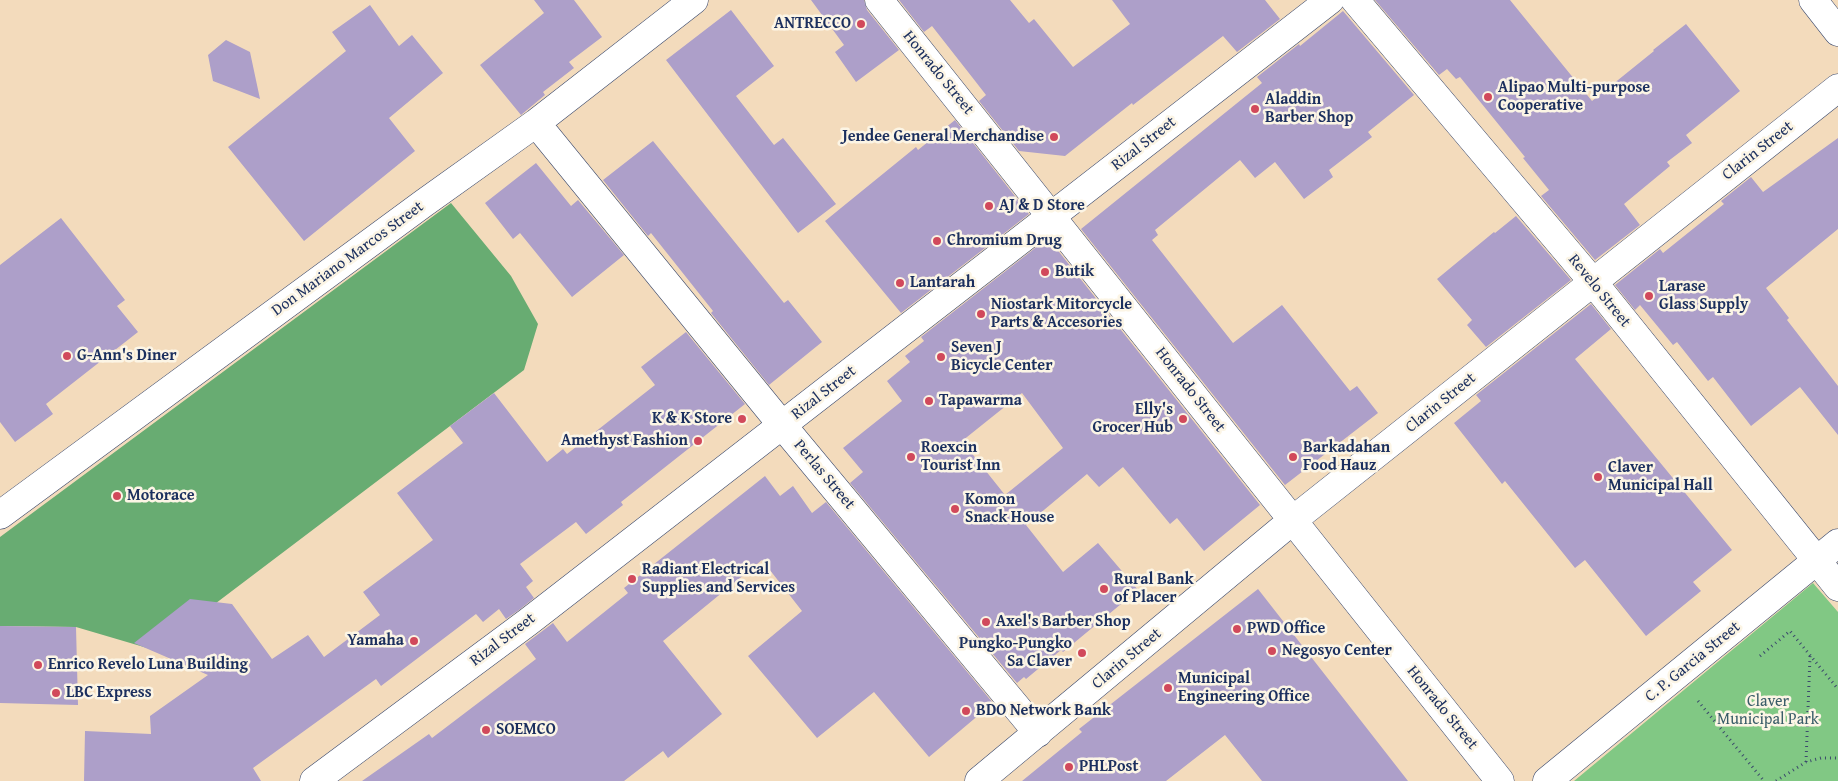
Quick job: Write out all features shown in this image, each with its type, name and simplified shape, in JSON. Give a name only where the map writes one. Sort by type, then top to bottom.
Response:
[{"type":"street","name":"Don Mariano Marcos Street","points":[[0,515],[536,123],[694,0]]},
{"type":"street","name":"Honrado Street","points":[[879,0],[1500,781]]},
{"type":"street","name":"Rizal Street","points":[[314,781],[441,688],[782,426],[1330,0]]},
{"type":"street","name":"Revelo Street","points":[[1356,0],[1593,282],[1838,587]]},
{"type":"street","points":[[1813,0],[1838,32]]},
{"type":"street","name":"Clarin Street","points":[[979,781],[1293,520],[1838,88]]},
{"type":"street","name":"Perlas Street","points":[[536,123],[782,426],[1038,733]]},
{"type":"street","name":"C. P. Garcia Street","points":[[1548,781],[1816,560],[1838,544]]},
{"type":"path","points":[[1790,631],[1838,688]]},
{"type":"path","points":[[1806,762],[1810,655]]},
{"type":"path","points":[[1676,676],[1764,781]]},
{"type":"path","points":[[1776,781],[1806,762],[1821,758],[1838,758]]},
{"type":"green space","points":[[451,203],[511,276],[538,324],[524,370],[154,650],[76,627],[0,626],[0,537]]},
{"type":"green space","name":"Claver Municipal Park","points":[[1813,583],[1838,612],[1838,781],[1574,781]]},
{"type":"building","points":[[534,0],[574,0],[602,37],[569,62],[574,68],[543,92],[545,95],[521,115],[480,65],[544,13]]},
{"type":"building","points":[[811,0],[864,0],[867,10],[899,50],[856,82],[835,52],[844,45]]},
{"type":"building","points":[[899,0],[1010,0],[1029,23],[1034,19],[1073,67],[1130,24],[1112,0],[1265,0],[1280,19],[1237,52],[1223,36],[1133,105],[1132,103],[1065,156],[1019,151],[979,101],[986,95],[932,26],[924,32]]},
{"type":"building","points":[[1375,0],[1510,0],[1592,101],[1686,24],[1740,91],[1686,135],[1692,143],[1667,162],[1670,166],[1624,204],[1640,225],[1595,260],[1541,196],[1549,190],[1523,158],[1525,157],[1460,77],[1456,79],[1447,69],[1439,75]]},
{"type":"building","points":[[370,5],[399,46],[412,35],[443,73],[389,118],[415,151],[304,241],[228,147],[346,51],[332,32]]},
{"type":"building","points":[[731,10],[774,66],[736,96],[774,145],[783,138],[836,204],[798,233],[666,60]]},
{"type":"building","points":[[1343,11],[1414,95],[1368,132],[1372,137],[1329,170],[1333,177],[1304,199],[1275,162],[1255,178],[1240,160],[1155,230],[1158,235],[1152,240],[1233,343],[1282,305],[1350,391],[1357,386],[1378,413],[1285,485],[1081,229],[1262,83],[1257,77],[1299,44],[1300,46]]},
{"type":"building","points":[[226,40],[250,52],[260,99],[213,81],[208,55]]},
{"type":"building","points":[[955,120],[1029,214],[901,313],[825,221],[916,147],[918,150]]},
{"type":"building","points":[[1838,138],[1838,229],[1766,288],[1789,318],[1787,320],[1838,386],[1838,435],[1800,387],[1751,426],[1713,377],[1708,381],[1677,342],[1673,345],[1640,305],[1635,310],[1615,285],[1660,249],[1663,253],[1724,204],[1721,201],[1751,177],[1763,192]]},
{"type":"building","points":[[653,141],[784,303],[788,300],[822,342],[769,385],[711,313],[713,311],[651,233],[648,236],[603,180]]},
{"type":"building","points":[[536,163],[571,206],[578,200],[624,255],[572,297],[520,233],[513,239],[485,203]]},
{"type":"building","points":[[1516,216],[1571,280],[1486,347],[1467,325],[1472,320],[1437,279]]},
{"type":"building","points":[[61,218],[125,300],[117,306],[138,332],[46,404],[53,414],[15,442],[0,422],[0,265]]},
{"type":"building","points":[[1048,238],[1260,505],[1204,551],[1177,518],[1170,524],[1123,467],[1099,487],[1087,474],[1026,525],[1063,572],[1098,543],[1138,590],[1063,652],[1061,650],[1026,679],[1024,677],[1017,683],[850,483],[863,472],[843,448],[902,401],[887,381],[910,362],[905,356],[924,341],[921,337]],"holes":[[[1022,393],[1063,448],[1005,495],[962,441]]]},
{"type":"building","name":"Claver Municipal Hall","points":[[1591,304],[1611,329],[1575,359],[1732,550],[1693,582],[1701,591],[1646,636],[1585,560],[1575,568],[1505,481],[1502,484],[1454,423],[1481,401],[1476,395]]},
{"type":"building","points":[[686,332],[745,404],[621,502],[623,505],[586,534],[576,522],[520,564],[533,581],[526,587],[534,598],[519,610],[506,619],[499,609],[483,622],[476,614],[381,686],[376,679],[253,768],[261,781],[84,781],[85,731],[151,734],[150,716],[208,675],[134,643],[190,599],[232,604],[272,659],[308,635],[324,657],[380,615],[363,592],[433,540],[397,493],[463,443],[450,426],[494,393],[547,462],[563,449],[567,454],[655,385],[641,367]]},
{"type":"building","points":[[765,476],[780,496],[793,486],[812,513],[826,502],[993,703],[929,757],[874,692],[817,738],[748,656],[802,611],[762,560],[663,641],[722,714],[668,758],[663,751],[624,781],[362,781],[429,734],[432,738],[536,659],[525,644],[553,623],[567,642],[628,593],[624,588]]},
{"type":"building","points":[[1258,589],[1408,781],[1262,781],[1225,735],[1166,781],[1022,781],[1082,732],[1079,729]]},
{"type":"building","name":"Enrico Revelo Luna Building","points":[[0,626],[76,627],[78,705],[0,703]]},
{"type":"place","name":"ANTRECCO","points":[[861,24]]},
{"type":"place","name":"Alipao Multi-purpose Cooperative","points":[[1488,97]]},
{"type":"place","name":"Aladdin Barber Shop","points":[[1255,109]]},
{"type":"place","name":"Jendee General Merchandise","points":[[1054,137]]},
{"type":"place","name":"AJ & D Store","points":[[989,206]]},
{"type":"place","name":"Chromium Drug","points":[[937,241]]},
{"type":"place","name":"Butik","points":[[1045,272]]},
{"type":"place","name":"Lantarah","points":[[900,283]]},
{"type":"place","name":"Larase Glass Supply","points":[[1649,296]]},
{"type":"place","name":"Niostark Mitorcycle Parts & Accesories","points":[[981,314]]},
{"type":"place","name":"G-Ann's Diner","points":[[67,356]]},
{"type":"place","name":"Seven J Bicycle Center","points":[[941,357]]},
{"type":"place","name":"Tapawarma","points":[[929,401]]},
{"type":"place","name":"K & K Store","points":[[742,419]]},
{"type":"place","name":"Elly's Grocer Hub","points":[[1183,419]]},
{"type":"place","name":"Amethyst Fashion","points":[[698,441]]},
{"type":"place","name":"Roexcin Tourist Inn","points":[[911,457]]},
{"type":"place","name":"Barkadahan Food Hauz","points":[[1293,457]]},
{"type":"place","name":"Claver Municipal Hall","points":[[1598,477]]},
{"type":"place","name":"Motorace","points":[[117,496]]},
{"type":"place","name":"Komon Snack House","points":[[955,509]]},
{"type":"place","name":"Radiant Electrical Supplies and Services","points":[[632,579]]},
{"type":"place","name":"Rural Bank of Placer","points":[[1104,589]]},
{"type":"place","name":"Axel's Barber Shop","points":[[986,622]]},
{"type":"place","name":"PWD Office","points":[[1237,629]]},
{"type":"place","name":"Yamaha","points":[[414,641]]},
{"type":"place","name":"Negosyo Center","points":[[1272,651]]},
{"type":"place","name":"Pungko-Pungko Sa Claver","points":[[1082,653]]},
{"type":"place","name":"Enrico Revelo Luna Building","points":[[38,665]]},
{"type":"place","name":"Municipal Engineering Office","points":[[1168,688]]},
{"type":"place","name":"LBC Express","points":[[56,693]]},
{"type":"place","name":"BDO Network Bank","points":[[966,711]]},
{"type":"place","name":"SOEMCO","points":[[486,730]]},
{"type":"place","name":"PHLPost","points":[[1069,767]]}]
